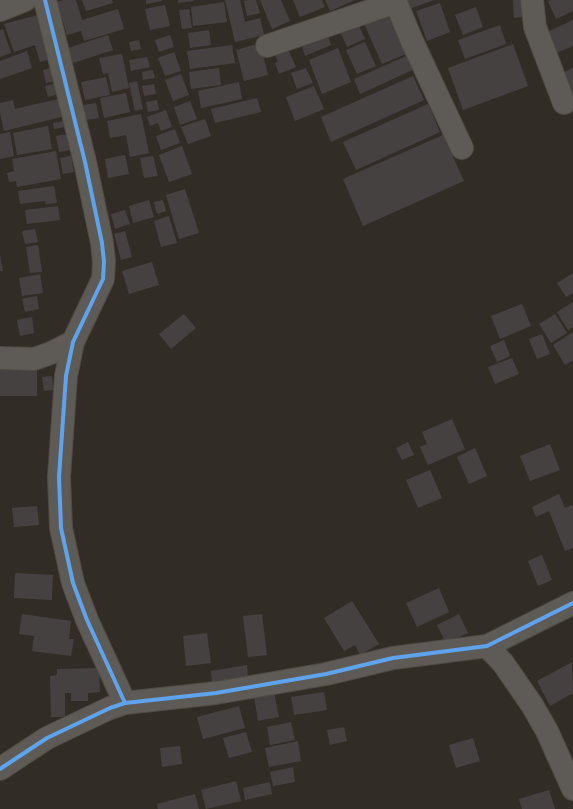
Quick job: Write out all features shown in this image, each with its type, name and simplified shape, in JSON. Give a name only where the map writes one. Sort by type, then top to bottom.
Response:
[{"type":"street","points":[[0,10],[25,0]]},
{"type":"street","points":[[44,0],[85,162],[102,243],[104,262],[103,279],[73,342],[66,376],[59,477],[61,528],[74,584],[87,620],[125,703]]},
{"type":"street","points":[[532,0],[535,27],[564,103]]},
{"type":"street","points":[[267,46],[396,1],[412,41],[462,148]]},
{"type":"street","points":[[0,358],[34,359],[51,353],[73,342]]},
{"type":"street","points":[[0,769],[48,738],[110,708],[125,703],[216,693],[326,674],[393,658],[446,650],[487,646],[573,603]]},
{"type":"street","points":[[487,646],[503,663],[532,705],[547,731],[573,789]]},
{"type":"building","points":[[63,0],[76,0],[82,20],[118,9],[124,29],[84,41],[81,31],[67,35],[57,2]]},
{"type":"building","points":[[82,0],[112,0],[113,3],[86,11]]},
{"type":"building","points":[[146,0],[162,0],[162,1],[146,4]]},
{"type":"building","points":[[178,0],[194,0],[194,1],[178,3]]},
{"type":"building","points":[[225,0],[240,0],[245,22],[260,18],[264,35],[235,42]]},
{"type":"building","points":[[256,0],[260,13],[247,16],[244,1]]},
{"type":"building","points":[[260,0],[281,0],[290,21],[272,29]]},
{"type":"building","points":[[293,0],[322,0],[325,7],[300,17]]},
{"type":"building","points":[[325,0],[355,0],[330,11]]},
{"type":"building","points":[[400,0],[434,0],[404,11]]},
{"type":"building","points":[[513,0],[529,0],[531,16],[514,18]]},
{"type":"building","points":[[573,0],[573,11],[556,19],[548,1]]},
{"type":"building","points":[[224,2],[227,22],[193,26],[191,7]]},
{"type":"building","points":[[440,3],[450,32],[427,41],[416,11]]},
{"type":"building","points":[[165,5],[170,26],[150,30],[145,9]]},
{"type":"building","points":[[476,7],[483,27],[463,35],[455,15]]},
{"type":"building","points":[[189,9],[192,28],[182,29],[179,10]]},
{"type":"building","points":[[386,9],[406,54],[382,64],[362,19]]},
{"type":"building","points":[[42,14],[57,57],[40,62],[35,45],[14,52],[4,24]]},
{"type":"building","points":[[356,19],[365,39],[347,47],[338,27]]},
{"type":"building","points":[[573,20],[573,46],[554,54],[545,33]]},
{"type":"building","points":[[500,25],[506,44],[465,59],[458,40]]},
{"type":"building","points":[[3,29],[11,53],[0,57],[0,30]]},
{"type":"building","points":[[209,30],[211,45],[190,48],[188,33]]},
{"type":"building","points":[[326,30],[331,45],[305,56],[300,40]]},
{"type":"building","points":[[108,35],[113,50],[73,63],[68,48]]},
{"type":"building","points":[[170,35],[174,47],[159,52],[155,40]]},
{"type":"building","points":[[139,40],[141,49],[131,51],[129,42]]},
{"type":"building","points":[[285,42],[296,67],[279,74],[275,63],[278,62],[272,48]]},
{"type":"building","points":[[365,42],[376,66],[357,74],[346,50]]},
{"type":"building","points":[[260,43],[268,75],[244,81],[236,50]]},
{"type":"building","points":[[513,44],[528,86],[463,110],[448,68]]},
{"type":"building","points":[[232,45],[235,63],[190,69],[187,51]]},
{"type":"building","points":[[338,48],[351,82],[322,94],[309,60]]},
{"type":"building","points":[[27,51],[32,68],[0,79],[0,61]]},
{"type":"building","points":[[174,52],[181,71],[165,76],[158,58]]},
{"type":"building","points":[[122,54],[129,88],[112,92],[108,73],[103,74],[99,58]]},
{"type":"building","points":[[411,54],[417,68],[360,94],[354,79]]},
{"type":"building","points":[[147,57],[150,67],[131,71],[129,60]]},
{"type":"building","points":[[54,67],[57,81],[46,83],[43,70]]},
{"type":"building","points":[[219,68],[221,85],[191,89],[189,72]]},
{"type":"building","points":[[306,68],[313,83],[297,89],[291,73]]},
{"type":"building","points":[[573,68],[573,107],[556,76]]},
{"type":"building","points":[[153,70],[155,78],[143,80],[142,72]]},
{"type":"building","points":[[181,74],[189,95],[173,101],[165,80]]},
{"type":"building","points":[[413,76],[424,100],[331,142],[321,117]]},
{"type":"building","points":[[106,77],[110,95],[85,100],[81,82]]},
{"type":"building","points":[[137,81],[143,109],[135,111],[129,83]]},
{"type":"building","points":[[239,82],[242,99],[201,108],[198,91]]},
{"type":"building","points":[[59,83],[62,93],[48,97],[45,86]]},
{"type":"building","points":[[154,84],[156,94],[144,96],[142,86]]},
{"type":"building","points":[[314,86],[324,109],[295,121],[286,97]]},
{"type":"building","points":[[126,93],[130,112],[104,118],[100,98]]},
{"type":"building","points":[[66,97],[70,115],[4,131],[0,113],[0,103],[13,100],[15,109]]},
{"type":"building","points":[[257,98],[261,112],[215,123],[211,109]]},
{"type":"building","points":[[157,100],[159,110],[148,112],[146,102]]},
{"type":"building","points":[[190,101],[197,119],[180,125],[174,107]]},
{"type":"building","points":[[96,103],[99,118],[86,120],[83,105]]},
{"type":"building","points":[[428,104],[440,132],[356,170],[343,142]]},
{"type":"building","points":[[166,110],[172,127],[161,131],[158,123],[150,126],[147,117]]},
{"type":"building","points":[[141,114],[149,153],[130,157],[126,135],[110,138],[107,121]]},
{"type":"building","points":[[205,119],[211,136],[188,144],[181,127]]},
{"type":"building","points":[[69,120],[70,126],[54,129],[53,123]]},
{"type":"building","points":[[48,126],[52,149],[17,155],[13,133]]},
{"type":"building","points":[[175,129],[180,143],[161,150],[156,136]]},
{"type":"building","points":[[10,132],[14,156],[0,159],[0,134]]},
{"type":"building","points":[[67,134],[70,150],[59,152],[56,136]]},
{"type":"building","points":[[443,135],[464,181],[363,226],[343,179]]},
{"type":"building","points":[[182,146],[192,174],[169,182],[159,155]]},
{"type":"building","points":[[56,151],[61,179],[17,187],[16,181],[9,182],[7,173],[14,171],[12,159]]},
{"type":"building","points":[[125,155],[129,174],[108,178],[105,159]]},
{"type":"building","points":[[71,156],[74,172],[63,174],[60,158]]},
{"type":"building","points":[[153,156],[158,176],[144,178],[140,158]]},
{"type":"building","points":[[54,186],[57,203],[46,204],[45,201],[20,204],[18,191]]},
{"type":"building","points":[[185,189],[199,233],[179,239],[166,195]]},
{"type":"building","points":[[149,200],[154,217],[133,223],[129,206]]},
{"type":"building","points":[[163,200],[166,211],[157,214],[154,202]]},
{"type":"building","points":[[58,206],[60,220],[27,224],[25,210]]},
{"type":"building","points":[[125,210],[130,224],[115,229],[111,214]]},
{"type":"building","points":[[169,216],[177,243],[161,247],[154,221]]},
{"type":"building","points":[[35,229],[38,242],[25,244],[22,231]]},
{"type":"building","points":[[125,231],[132,257],[121,260],[114,234]]},
{"type":"building","points":[[38,245],[42,272],[30,273],[26,247]]},
{"type":"building","points":[[0,255],[3,271],[0,271]]},
{"type":"building","points":[[152,262],[159,285],[129,294],[122,271]]},
{"type":"building","points":[[573,273],[573,293],[566,297],[557,283]]},
{"type":"building","points":[[40,274],[43,293],[22,296],[19,278]]},
{"type":"building","points":[[37,296],[39,309],[25,312],[22,299]]},
{"type":"building","points":[[573,302],[573,327],[568,330],[557,312]]},
{"type":"building","points":[[522,304],[531,326],[500,339],[491,316]]},
{"type":"building","points":[[184,314],[196,328],[171,349],[159,334]]},
{"type":"building","points":[[555,314],[567,333],[551,343],[539,324]]},
{"type":"building","points":[[32,317],[34,333],[20,336],[17,320]]},
{"type":"building","points":[[573,332],[573,360],[565,365],[553,345]]},
{"type":"building","points":[[542,334],[550,354],[537,359],[529,339]]},
{"type":"building","points":[[504,340],[510,356],[497,362],[490,346]]},
{"type":"building","points":[[512,358],[519,374],[495,384],[488,367]]},
{"type":"building","points":[[0,369],[37,370],[37,396],[0,396]]},
{"type":"building","points":[[52,376],[53,390],[44,391],[42,377]]},
{"type":"building","points":[[452,419],[465,449],[428,465],[420,447],[427,444],[422,432]]},
{"type":"building","points":[[408,442],[414,455],[402,460],[396,448]]},
{"type":"building","points":[[550,444],[560,470],[530,481],[520,456]]},
{"type":"building","points":[[475,448],[487,476],[469,484],[457,457]]},
{"type":"building","points":[[430,470],[442,498],[418,508],[406,480]]},
{"type":"building","points":[[559,494],[565,508],[572,505],[573,508],[573,548],[565,551],[549,511],[536,517],[532,507]]},
{"type":"building","points":[[37,506],[39,525],[14,527],[12,508]]},
{"type":"building","points":[[542,555],[552,580],[538,586],[528,561]]},
{"type":"building","points":[[15,573],[53,575],[52,600],[14,598]]},
{"type":"building","points":[[439,588],[449,612],[417,627],[406,603]]},
{"type":"building","points":[[352,601],[379,644],[360,655],[355,645],[344,651],[324,618]]},
{"type":"building","points":[[22,614],[71,621],[69,639],[74,639],[71,656],[32,651],[34,636],[19,634]]},
{"type":"building","points":[[262,614],[267,655],[248,657],[243,616]]},
{"type":"building","points":[[459,614],[468,633],[446,643],[437,625]]},
{"type":"building","points":[[207,633],[211,663],[186,666],[183,636]]},
{"type":"building","points":[[572,662],[573,693],[550,706],[537,681]]},
{"type":"building","points":[[247,665],[248,679],[212,683],[211,671]]},
{"type":"building","points":[[99,668],[100,692],[88,693],[88,701],[71,701],[71,693],[65,693],[65,717],[51,717],[50,676],[57,675],[57,669]]},
{"type":"building","points":[[274,692],[279,717],[258,721],[254,696]]},
{"type":"building","points":[[324,692],[327,710],[294,715],[291,697]]},
{"type":"building","points":[[239,706],[245,728],[203,739],[197,717]]},
{"type":"building","points":[[291,722],[295,740],[270,745],[267,727]]},
{"type":"building","points":[[344,727],[347,741],[330,745],[327,730]]},
{"type":"building","points":[[246,732],[252,752],[229,758],[223,738]]},
{"type":"building","points":[[473,738],[480,761],[456,768],[449,745]]},
{"type":"building","points":[[298,741],[301,761],[269,767],[265,748]]},
{"type":"building","points":[[180,746],[182,764],[162,767],[160,748]]},
{"type":"building","points":[[293,767],[295,782],[273,786],[270,772]]},
{"type":"building","points":[[236,781],[241,801],[206,809],[201,790]]},
{"type":"building","points":[[270,782],[272,794],[245,800],[243,788]]},
{"type":"building","points":[[549,790],[555,809],[522,809],[519,799]]},
{"type":"building","points":[[195,794],[199,809],[158,809],[157,804]]},
{"type":"cycle path","points":[[45,0],[85,162],[102,243],[104,262],[103,279],[73,342],[66,376],[59,477],[61,528],[73,583],[87,620],[125,703]]},
{"type":"cycle path","points":[[0,769],[47,738],[110,708],[125,703],[216,693],[326,674],[393,658],[487,646],[573,603]]}]
